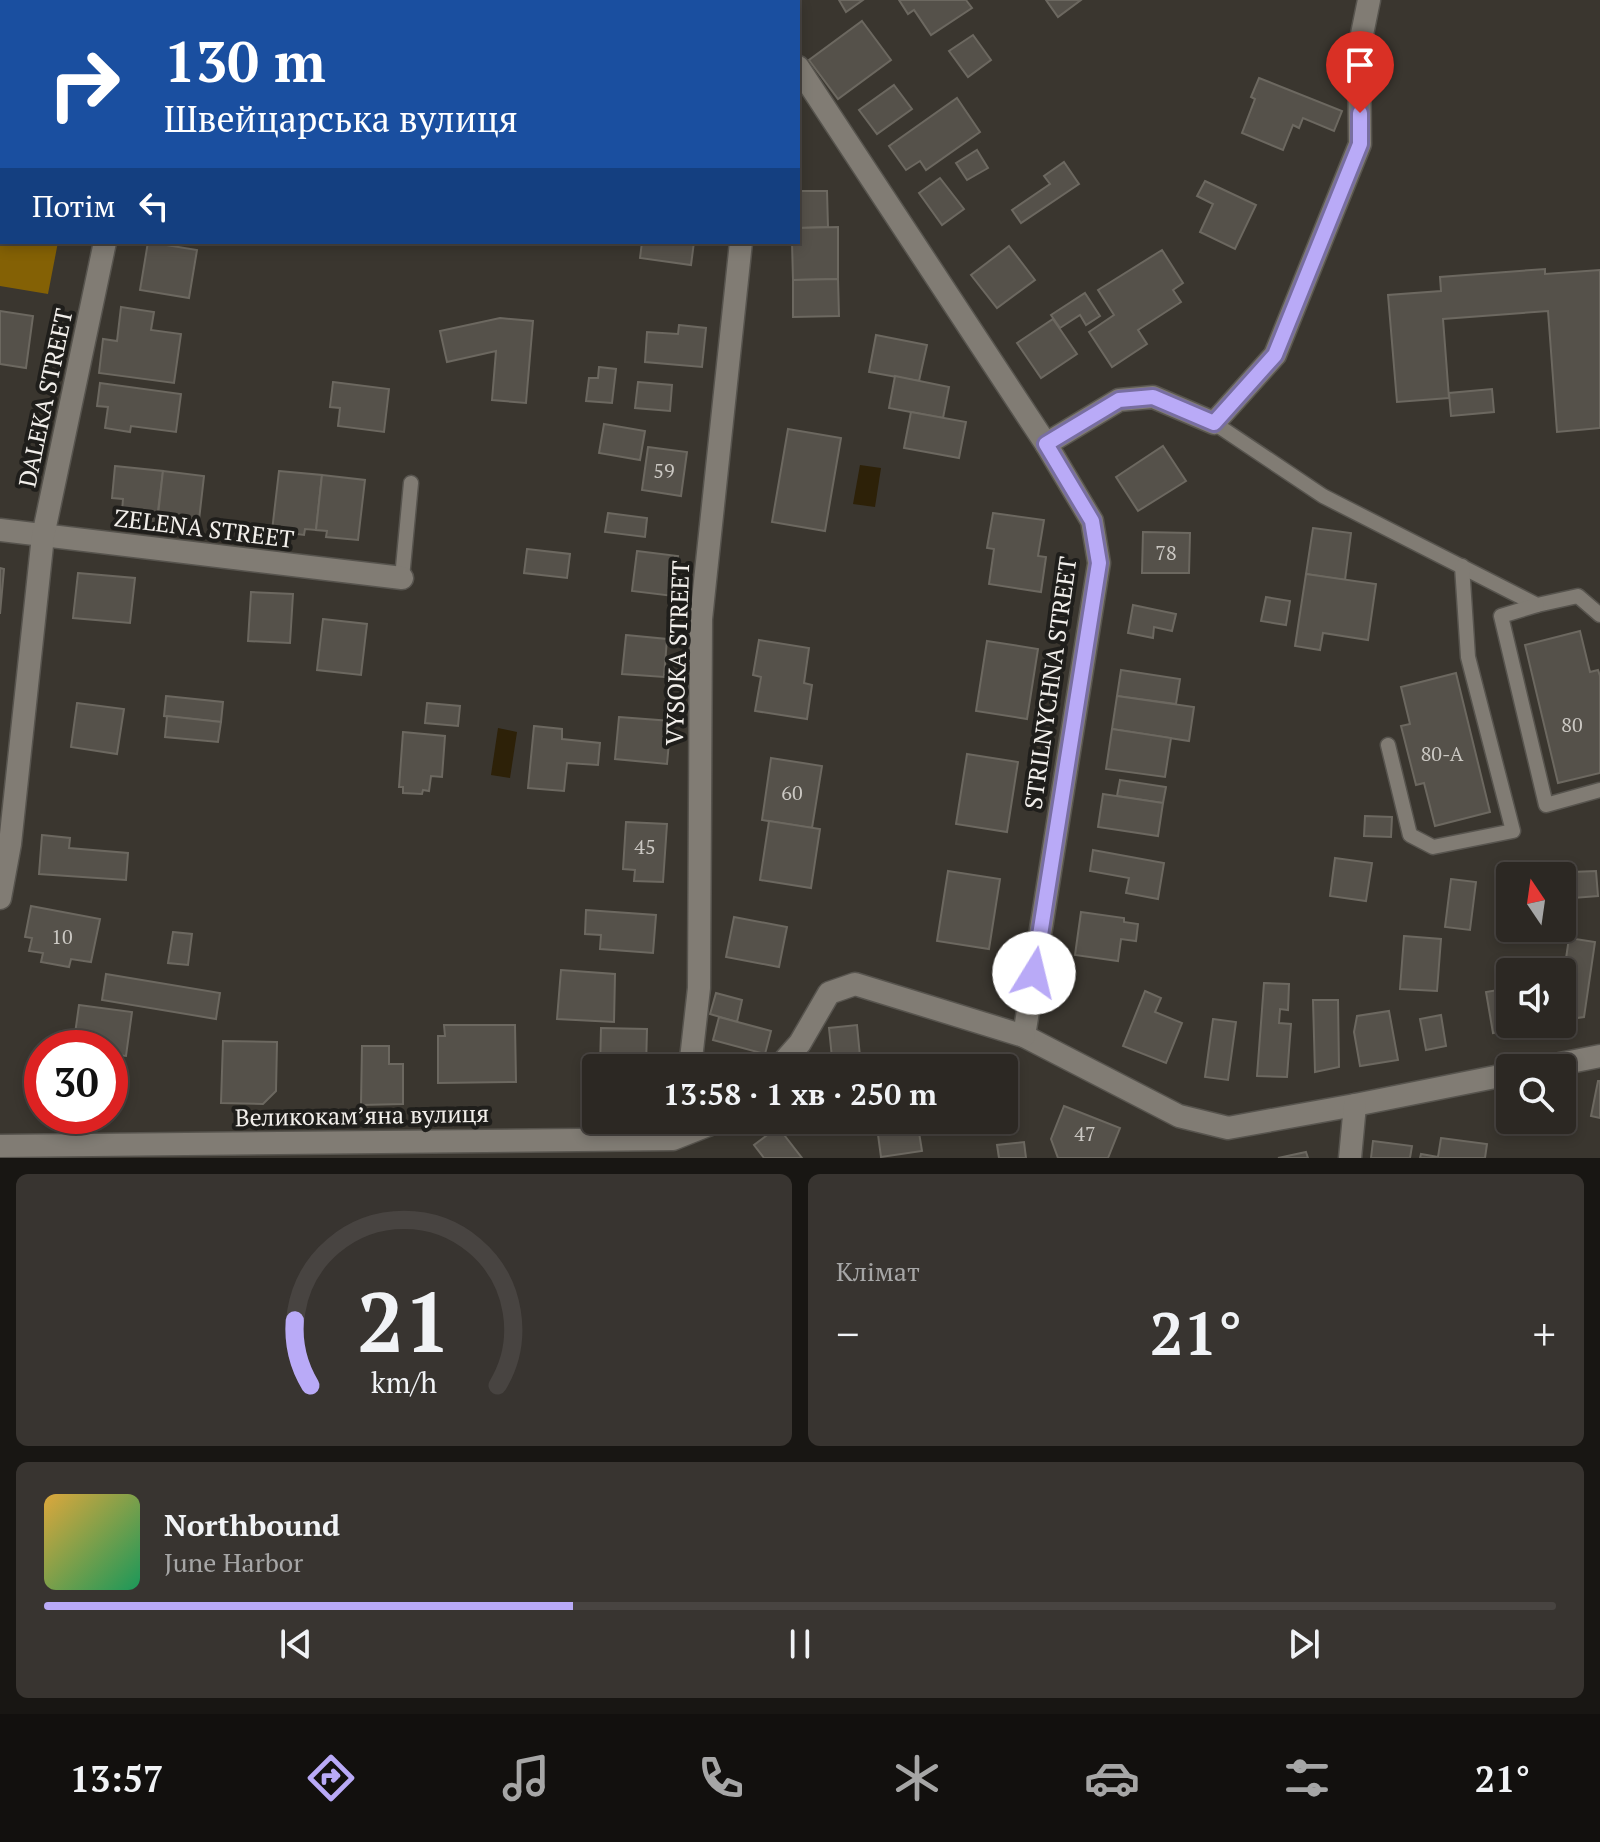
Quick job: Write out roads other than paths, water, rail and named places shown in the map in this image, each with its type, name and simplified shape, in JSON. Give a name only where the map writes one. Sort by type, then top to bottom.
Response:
[{"type":"street","points":[[1046,444],[1119,400],[1153,397],[1214,423],[1275,355],[1360,144],[1359,49],[1369,0]]},
{"type":"street","name":"STRILNYCHNA STREET","points":[[800,70],[1046,444],[1092,521],[1099,563],[1024,1036]]},
{"type":"street","name":"DALEKA STREET","points":[[0,898],[10,844],[43,536],[105,244]]},
{"type":"street","name":"VYSOKA STREET","points":[[692,1054],[699,988],[701,619],[741,244]]},
{"type":"street","name":"ZELENA STREET","points":[[0,530],[402,578]]},
{"type":"street","points":[[790,1054],[829,993],[855,984],[1024,1036],[1179,1116],[1228,1128],[1496,1077]]},
{"type":"street","points":[[1576,1061],[1600,1056]]},
{"type":"street","points":[[1350,1158],[1355,1105]]},
{"type":"street","name":"Великокамʼяна вулиця","points":[[0,1146],[675,1139]]},
{"type":"lane","points":[[1214,423],[1323,496],[1537,605]]},
{"type":"lane","points":[[402,578],[411,483]]},
{"type":"lane","points":[[1388,745],[1410,835],[1433,847],[1513,831],[1468,657],[1462,566]]},
{"type":"lane","points":[[1600,615],[1578,596],[1501,616],[1546,805],[1600,790]]}]
